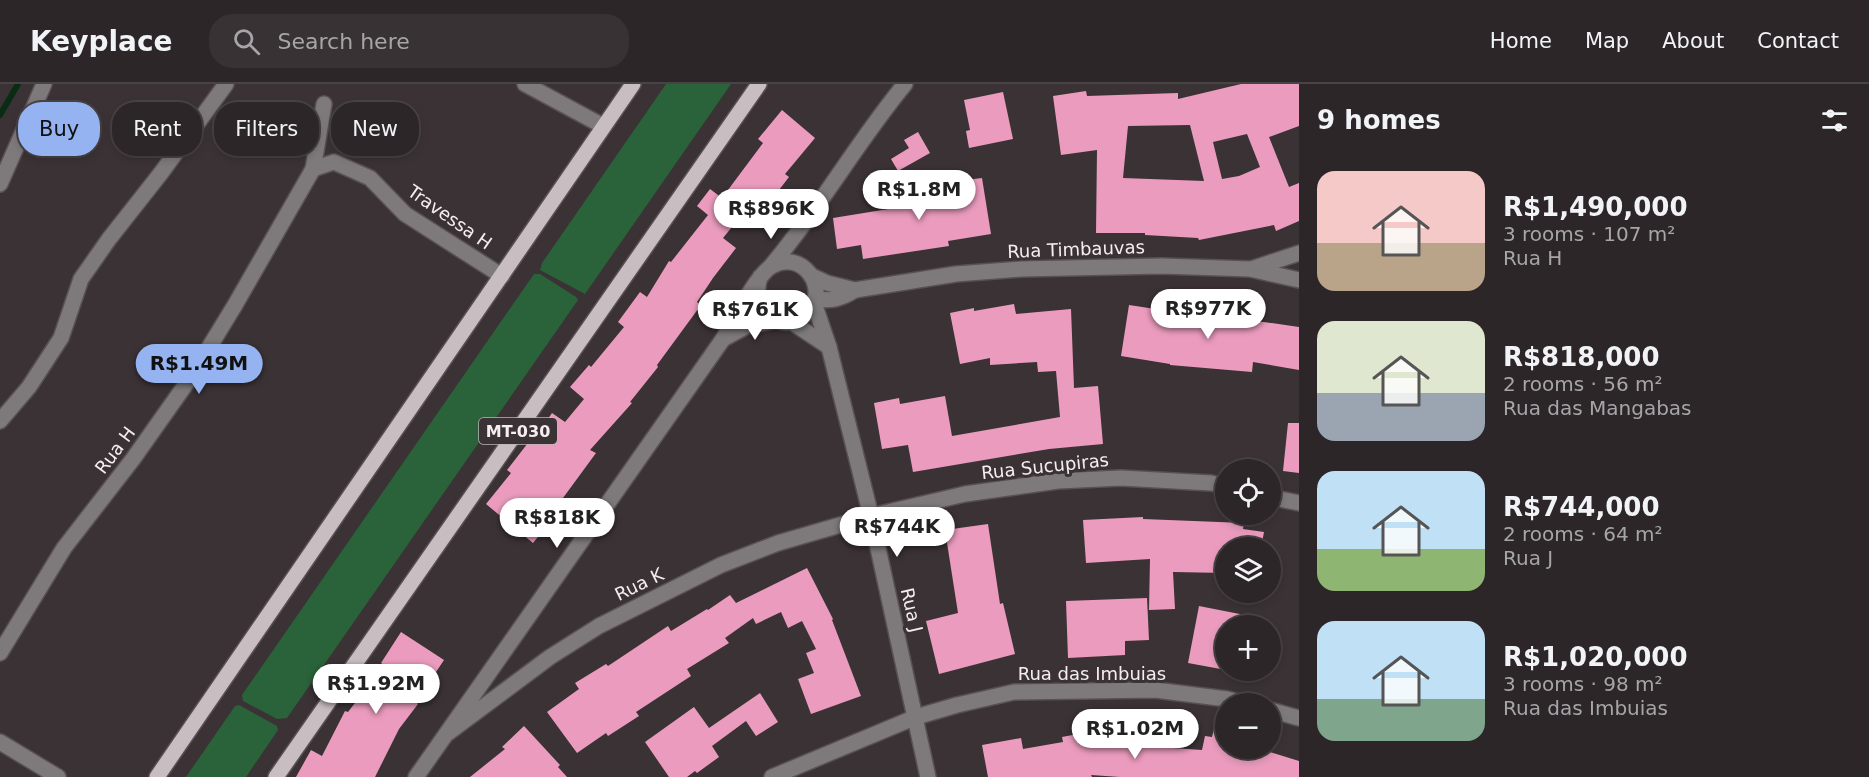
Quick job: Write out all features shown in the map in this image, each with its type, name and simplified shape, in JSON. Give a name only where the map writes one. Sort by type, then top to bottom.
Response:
[{"type":"main road","points":[[157,777],[633,84]]},
{"type":"main road","name":"MT-030","points":[[276,777],[759,84]]},
{"type":"street","points":[[0,184],[44,84]]},
{"type":"street","points":[[0,421],[28,387],[61,338],[81,279],[226,84]]},
{"type":"street","points":[[525,84],[603,126]]},
{"type":"street","points":[[416,777],[723,339],[765,272],[796,236],[887,106],[905,84]]},
{"type":"street","name":"Rua H","points":[[0,652],[64,548],[133,459],[191,377],[314,169],[324,104]]},
{"type":"street","name":"Travessa H","points":[[314,169],[334,162],[370,178],[405,214],[502,276]]},
{"type":"street","points":[[723,339],[747,326],[800,318],[809,312],[815,301],[816,287],[800,257],[796,236]]},
{"type":"street","points":[[1250,269],[1299,253]]},
{"type":"street","points":[[829,347],[784,321],[768,315],[761,308],[757,298],[757,287],[765,272],[782,262],[794,262],[827,283],[855,290]]},
{"type":"street","name":"Rua Timbauvas","points":[[855,290],[956,274],[1021,269],[1162,266],[1250,269],[1299,280]]},
{"type":"street","points":[[815,301],[842,299],[855,290]]},
{"type":"street","name":"Rua J","points":[[815,301],[829,347],[871,516],[928,777]]},
{"type":"street","name":"Rua Sucupiras","points":[[871,516],[964,494],[1058,481],[1121,478],[1215,484]]},
{"type":"street","points":[[1281,499],[1299,503]]},
{"type":"street","name":"Rua K","points":[[448,733],[550,657],[599,626],[721,565],[768,546],[871,516]]},
{"type":"street","name":"Rua das Imbuias","points":[[772,777],[916,717],[1014,692],[1155,690],[1215,698]]},
{"type":"street","points":[[1281,713],[1299,718]]},
{"type":"street","points":[[0,742],[58,777]]},
{"type":"green space","points":[[666,84],[731,84],[585,294],[540,270],[542,263]]},
{"type":"green space","points":[[534,274],[540,274],[578,300],[287,718],[277,719],[243,701],[242,695]]},
{"type":"green space","points":[[239,705],[277,726],[278,730],[246,777],[186,777],[235,706]]},
{"type":"building","points":[[1241,84],[1299,84],[1299,126],[1269,137],[1289,187],[1299,183],[1299,221],[1276,231],[1274,225],[1199,240],[1198,238],[1145,235],[1145,233],[1096,233],[1097,150],[1061,155],[1053,96],[1086,91],[1087,96],[1178,93],[1178,99]],"holes":[[[1190,125],[1204,181],[1123,178],[1128,126]],[[1247,134],[1260,167],[1239,176],[1222,179],[1213,142]]]},
{"type":"building","points":[[1003,92],[1013,139],[969,148],[966,131],[970,130],[964,100]]},
{"type":"building","points":[[782,110],[815,138],[785,174],[789,177],[769,203],[758,195],[723,238],[736,248],[697,302],[701,305],[657,365],[658,367],[630,402],[632,403],[590,450],[596,453],[552,513],[555,516],[533,543],[486,504],[511,473],[507,470],[531,439],[533,441],[552,413],[565,422],[584,399],[570,387],[589,365],[591,367],[624,327],[618,322],[640,292],[647,297],[669,261],[671,262],[708,215],[697,206],[710,189],[722,198],[763,143],[758,139]]},
{"type":"building","points":[[918,132],[930,153],[898,171],[891,159],[909,148],[904,140]]},
{"type":"building","points":[[982,178],[991,234],[948,241],[949,246],[863,259],[861,245],[837,249],[833,218],[913,205],[910,187]]},
{"type":"building","points":[[1014,304],[1016,314],[1071,309],[1074,388],[1098,386],[1103,444],[1049,449],[913,472],[908,445],[882,449],[874,403],[899,398],[900,404],[945,396],[952,436],[1060,417],[1056,371],[1038,372],[1037,362],[990,365],[990,358],[960,364],[950,313]]},
{"type":"building","points":[[1129,305],[1175,312],[1175,308],[1213,311],[1213,317],[1299,327],[1299,370],[1253,362],[1252,372],[1170,365],[1121,356]]},
{"type":"building","points":[[1288,423],[1299,423],[1299,473],[1283,471]]},
{"type":"building","points":[[1143,517],[1143,519],[1215,522],[1215,525],[1244,525],[1243,529],[1264,532],[1263,537],[1215,537],[1215,573],[1173,572],[1175,609],[1149,610],[1150,559],[1086,563],[1083,520]]},
{"type":"building","points":[[988,524],[1000,604],[1003,603],[1015,654],[939,674],[926,621],[958,613],[945,530]]},
{"type":"building","points":[[807,568],[833,619],[861,696],[811,714],[798,679],[814,673],[806,653],[816,649],[802,621],[788,628],[781,612],[756,624],[753,618],[725,638],[729,643],[687,669],[691,676],[636,712],[639,716],[608,736],[606,733],[577,753],[547,712],[579,689],[575,683],[606,664],[608,666],[668,626],[671,631],[730,595],[736,603]]},
{"type":"building","points":[[1147,598],[1149,640],[1125,641],[1125,655],[1068,658],[1066,601]]},
{"type":"building","points":[[1199,606],[1245,615],[1215,615],[1215,668],[1188,663]]},
{"type":"building","points":[[401,632],[444,660],[416,702],[418,704],[399,729],[375,777],[296,777],[311,750],[322,756],[345,711],[348,712],[384,665],[381,663]]},
{"type":"building","points":[[760,693],[778,722],[756,736],[746,721],[712,746],[719,757],[697,773],[695,771],[687,777],[669,777],[645,742],[694,707],[709,728]]},
{"type":"building","points":[[1215,725],[1215,759],[1281,759],[1281,755],[1299,761],[1299,777],[1091,775],[1092,777],[988,777],[982,745],[1021,738],[1023,749],[1063,742],[1062,737],[1083,733],[1084,742],[1202,750],[1205,736],[1212,737]]},
{"type":"building","points":[[524,726],[560,765],[558,767],[567,777],[470,777],[505,749],[502,747]]},
{"type":"waterway","points":[[0,115],[18,84]]}]
